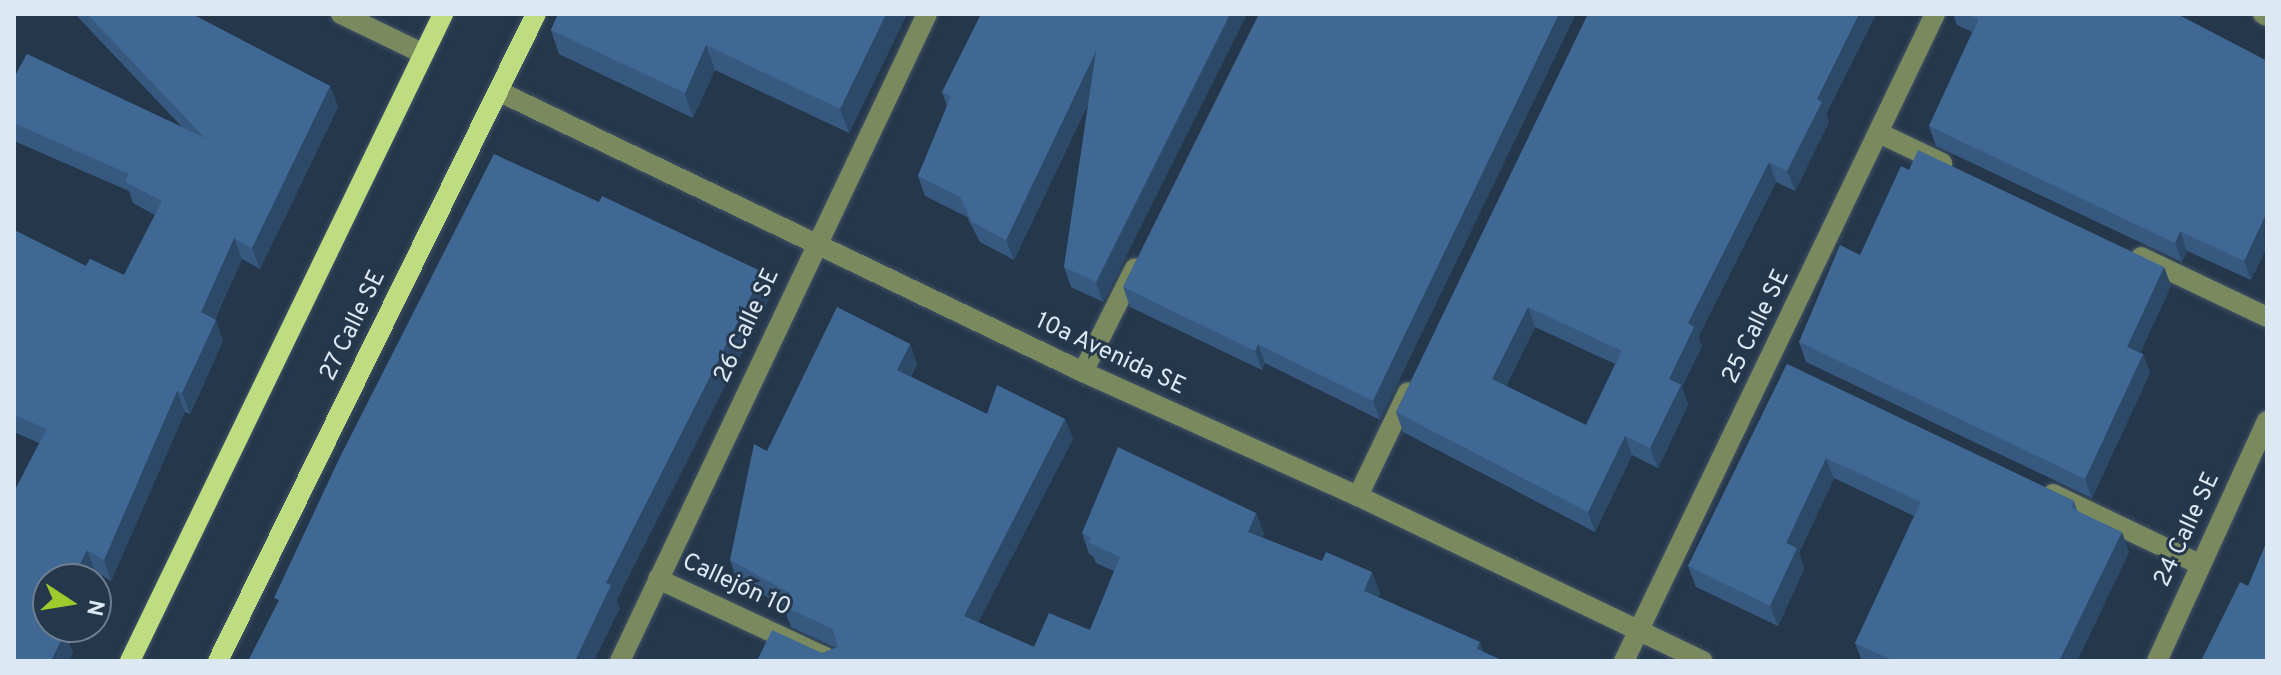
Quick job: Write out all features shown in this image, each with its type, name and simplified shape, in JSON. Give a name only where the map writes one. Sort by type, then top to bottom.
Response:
[{"type":"main road","points":[[130,661],[443,14]]},
{"type":"main road","name":"27 Calle SE","points":[[218,661],[536,14]]},
{"type":"street","points":[[341,14],[424,54]]},
{"type":"street","name":"26 Calle SE","points":[[620,661],[927,14]]},
{"type":"street","name":"25 Calle SE","points":[[1624,661],[1778,363],[1935,14]]},
{"type":"street","name":"10a Avenida SE","points":[[498,91],[1083,372],[1358,496],[1703,661]]},
{"type":"street","points":[[1879,133],[1965,174]]},
{"type":"street","points":[[1083,372],[1145,248]]},
{"type":"street","points":[[2123,249],[2267,317]]},
{"type":"street","points":[[1358,496],[1420,368]]},
{"type":"street","name":"24 Calle SE","points":[[2157,661],[2267,421]]},
{"type":"street","points":[[2029,483],[2201,565]]},
{"type":"street","name":"Callejón 10","points":[[658,579],[834,661]]},
{"type":"building","points":[[87,14],[192,14],[330,86],[252,248],[234,238],[201,312],[216,320],[182,393],[177,391],[104,560],[87,550],[81,563],[32,563],[32,643],[60,643],[51,661],[14,661],[14,492],[47,429],[14,415],[14,230],[86,266],[90,259],[124,275],[162,201],[125,182],[129,174],[14,123],[14,78],[27,54],[205,138]]},
{"type":"building","points":[[558,14],[886,14],[840,109],[706,45],[685,93],[551,30]]},
{"type":"building","points":[[981,14],[1230,14],[1096,282],[1064,267],[1096,51],[1006,240],[972,222],[960,197],[918,176],[951,96],[942,92]]},
{"type":"building","points":[[1259,14],[1559,14],[1373,401],[1258,344],[1255,351],[1123,287]]},
{"type":"building","points":[[1588,14],[1859,14],[1817,99],[1822,102],[1787,171],[1769,162],[1688,323],[1694,327],[1669,379],[1681,385],[1650,448],[1625,436],[1588,512],[1396,412]],"holes":[[[1528,307],[1622,351],[1586,425],[1492,379]]]},
{"type":"building","points":[[1968,14],[2177,14],[2267,61],[2267,212],[2244,261],[2180,231],[2175,243],[1929,126],[1979,19]]},
{"type":"building","points":[[1918,150],[2164,267],[2127,347],[2143,354],[2085,479],[1799,342],[1840,245],[1860,255],[1901,166],[1909,170]]},
{"type":"building","points":[[494,154],[599,202],[602,196],[763,272],[606,583],[611,585],[575,661],[248,661],[279,600],[274,598],[340,457]]},
{"type":"building","points":[[837,307],[910,344],[897,370],[987,414],[997,385],[1065,419],[964,616],[1034,647],[1049,613],[1090,630],[1120,557],[1088,542],[1091,538],[1082,533],[1118,447],[1256,513],[1248,532],[1322,561],[1326,552],[1372,572],[1364,591],[1480,642],[1477,649],[1504,661],[757,661],[772,630],[822,653],[838,647],[833,629],[783,606],[790,593],[730,560],[754,444],[767,451]]},
{"type":"building","points":[[1787,364],[2074,501],[2071,508],[2122,532],[2059,661],[1894,661],[1855,643],[1921,502],[1826,458],[1786,543],[1797,548],[1770,606],[1688,566]]},
{"type":"building","points":[[2267,541],[2267,661],[2201,661],[2240,582],[2248,586]]}]
